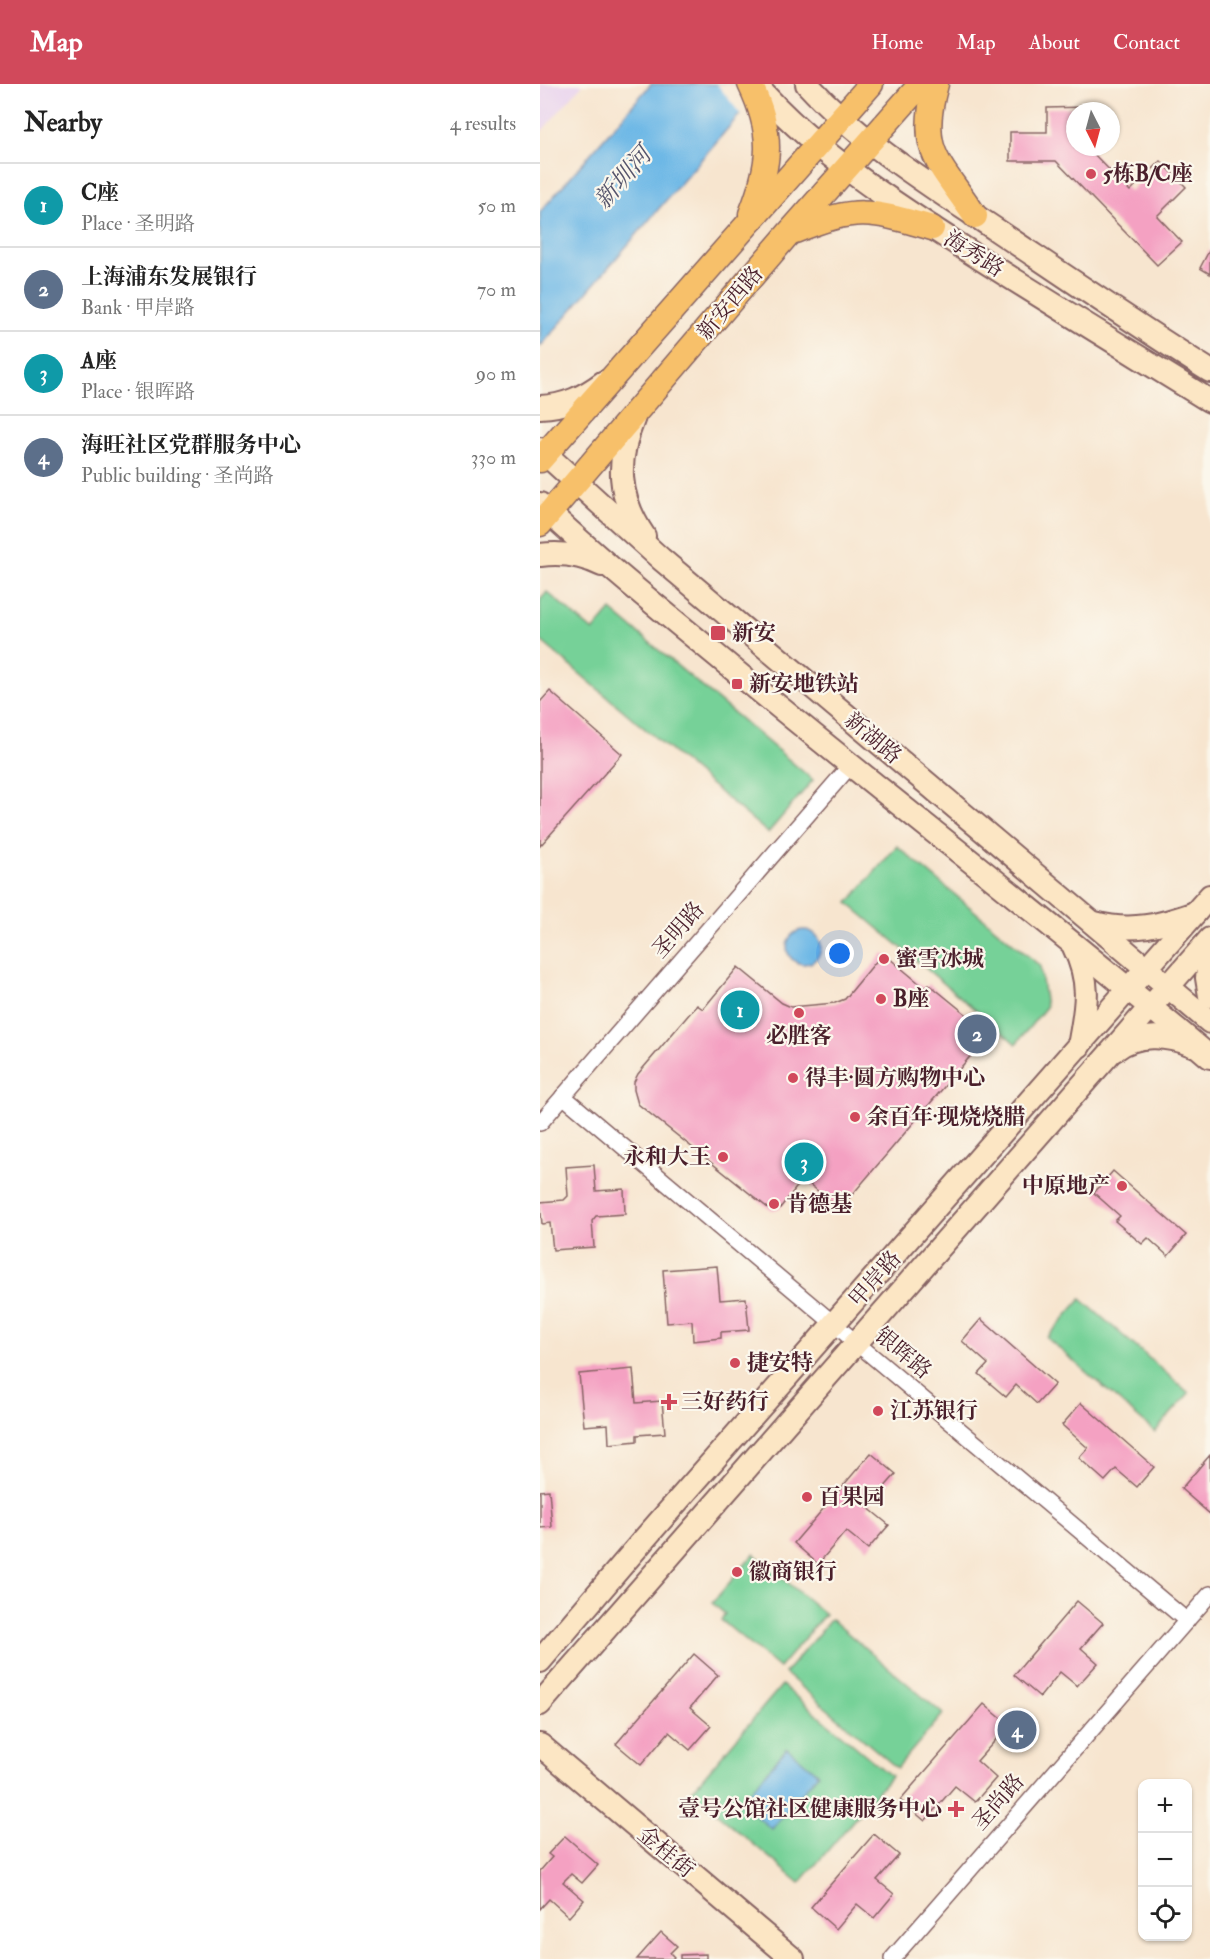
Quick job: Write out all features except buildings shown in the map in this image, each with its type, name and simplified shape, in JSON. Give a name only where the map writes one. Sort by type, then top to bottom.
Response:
[{"type":"main road","name":"海秀路","points":[[807,84],[841,118],[870,142],[975,216],[1210,371]]},
{"type":"main road","name":"新安西路","points":[[542,454],[871,84]]},
{"type":"main road","name":"新安西路","points":[[543,513],[575,482],[789,233],[921,84]]},
{"type":"main road","points":[[936,84],[928,118],[930,144],[942,170],[975,216]]},
{"type":"main road","name":"海秀路","points":[[756,89],[818,146],[932,228],[1210,401]]},
{"type":"main road","points":[[746,227],[762,184],[768,156],[767,133],[756,89]]},
{"type":"main road","points":[[789,233],[830,218],[864,212],[888,215],[932,228]]},
{"type":"main road","points":[[540,407],[568,403],[581,397],[619,370]]},
{"type":"main road","points":[[634,415],[624,443],[621,464],[625,500],[632,517],[661,559]]},
{"type":"main road","name":"新湖路","points":[[542,454],[661,559],[1210,1022]]},
{"type":"main road","name":"新湖路","points":[[543,513],[850,766],[1072,943],[1205,1053]]},
{"type":"main road","points":[[540,555],[566,554],[583,558],[619,574]]},
{"type":"main road","points":[[1091,922],[1110,927],[1142,928],[1172,921],[1203,905]]},
{"type":"main road","name":"甲岸路","points":[[540,1661],[646,1537],[1203,905]]},
{"type":"main road","name":"甲岸路","points":[[540,1704],[1210,939]]},
{"type":"main road","points":[[1072,943],[1085,974],[1086,988],[1078,1048]]},
{"type":"main road","points":[[1210,946],[1207,978],[1210,996]]},
{"type":"main road","points":[[1107,1057],[1120,1046],[1133,1040],[1150,1038],[1183,1041],[1205,1053]]},
{"type":"main road","name":"金桂街","points":[[540,1745],[793,1959]]},
{"type":"street","name":"圣明路","points":[[540,1123],[850,766]]},
{"type":"street","name":"银晖路","points":[[563,1096],[1187,1621]]},
{"type":"street","name":"圣尚路","points":[[892,1959],[1210,1594]]},
{"type":"shaded area","points":[[540,84],[583,84],[540,133]]},
{"type":"green space","points":[[547,592],[593,631],[611,610],[813,780],[768,833],[540,640],[540,600]]},
{"type":"green space","points":[[897,846],[1040,966],[1046,1007],[1016,1044],[848,903]]},
{"type":"green space","points":[[1081,1299],[1189,1393],[1155,1432],[1047,1338]]},
{"type":"green space","points":[[754,1554],[825,1614],[779,1668],[721,1620],[725,1614],[712,1603]]},
{"type":"green space","points":[[831,1619],[943,1714],[897,1768],[785,1673]]},
{"type":"green space","points":[[782,1685],[891,1776],[800,1883],[691,1792]]},
{"type":"water","name":"新圳河","points":[[651,84],[766,84],[540,347],[540,212]]},
{"type":"water","points":[[804,930],[816,935],[821,947],[816,959],[804,964],[792,959],[787,947],[792,935]]},
{"type":"water","points":[[787,1748],[818,1774],[772,1829],[740,1803]]},
{"type":"pier","points":[[717,84],[768,84],[741,115]]},
{"type":"place","name":"5栋B/C座","points":[[1091,174]]},
{"type":"place","name":"新安","points":[[718,633]]},
{"type":"place","name":"新安地铁站","points":[[737,684]]},
{"type":"place","name":"蜜雪冰城","points":[[884,959]]},
{"type":"place","name":"B座","points":[[881,999]]},
{"type":"place","name":"C座","points":[[740,1010]]},
{"type":"place","name":"必胜客","points":[[799,1013]]},
{"type":"place","name":"上海浦东发展银行","points":[[977,1034]]},
{"type":"place","name":"得丰·圆方购物中心","points":[[793,1078]]},
{"type":"place","name":"余百年·现烧烧腊","points":[[855,1117]]},
{"type":"place","name":"永和大王","points":[[723,1157]]},
{"type":"place","name":"A座","points":[[804,1162]]},
{"type":"place","name":"中原地产","points":[[1122,1186]]},
{"type":"place","name":"肯德基","points":[[774,1204]]},
{"type":"place","name":"捷安特","points":[[735,1363]]},
{"type":"place","name":"三好药行","points":[[669,1402]]},
{"type":"place","name":"江苏银行","points":[[878,1411]]},
{"type":"place","name":"百果园","points":[[807,1497]]},
{"type":"place","name":"徽商银行","points":[[737,1572]]},
{"type":"place","name":"海旺社区党群服务中心","points":[[1017,1730]]},
{"type":"place","name":"壹号公馆社区健康服务中心","points":[[956,1809]]}]
